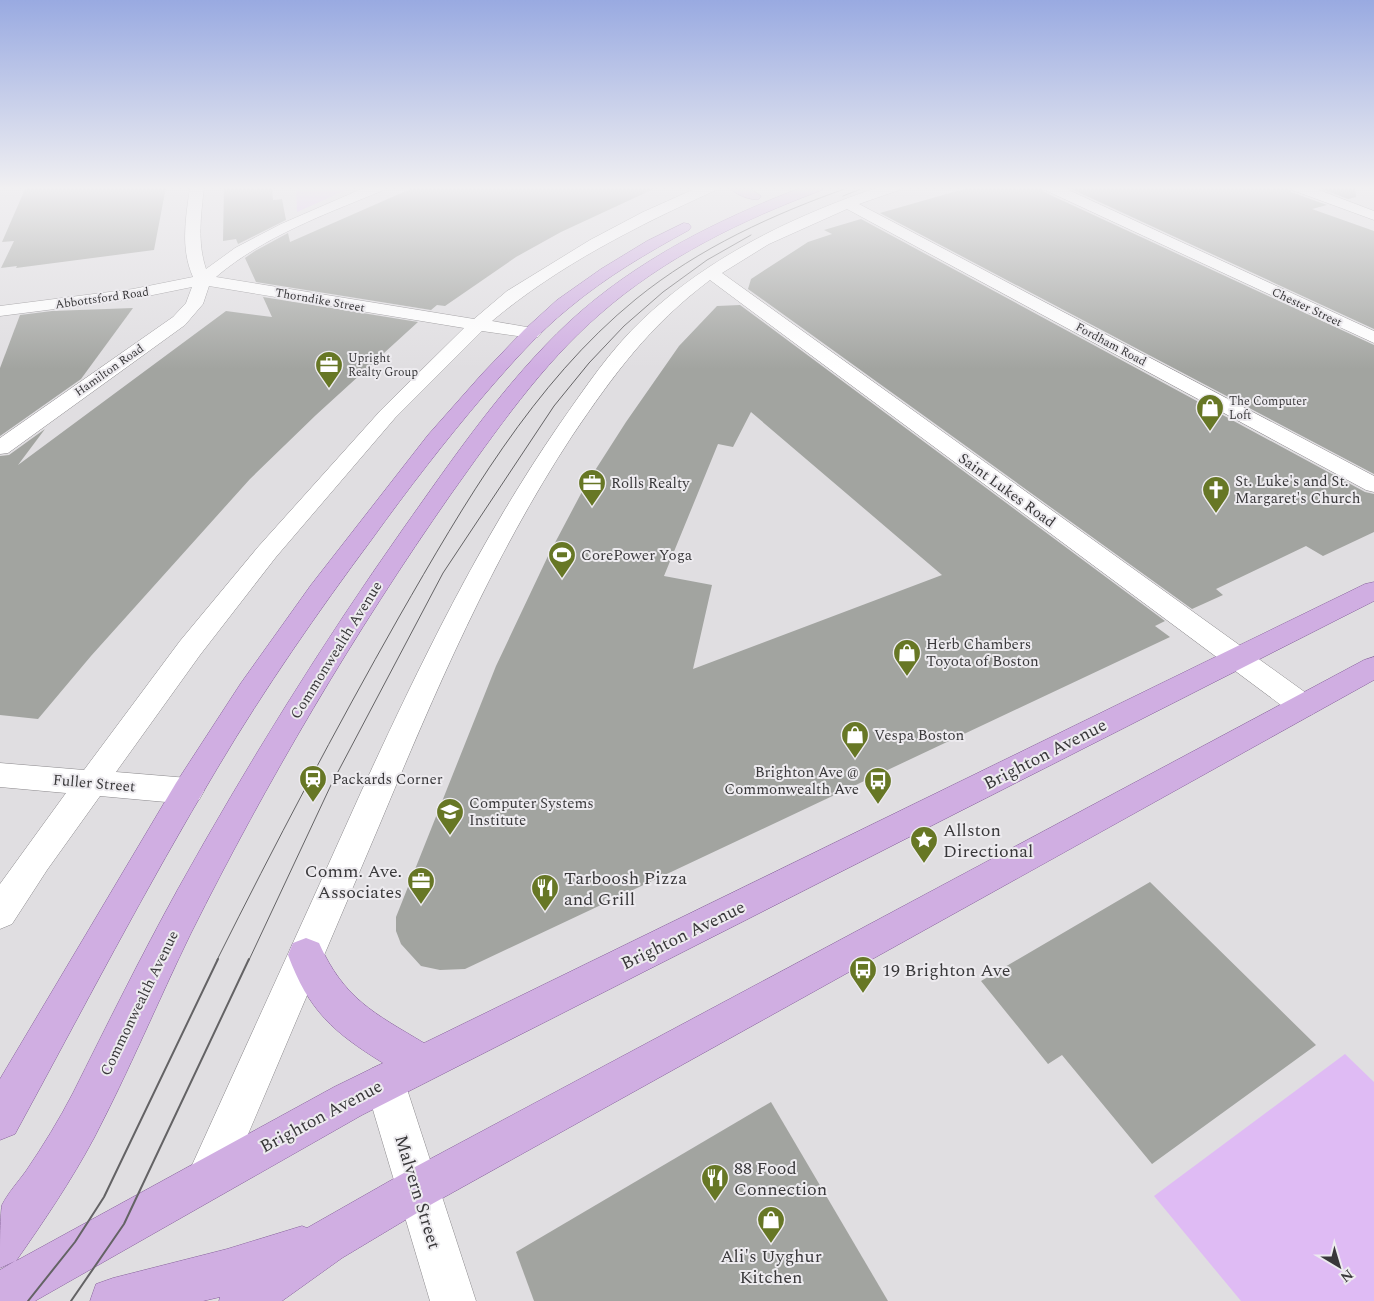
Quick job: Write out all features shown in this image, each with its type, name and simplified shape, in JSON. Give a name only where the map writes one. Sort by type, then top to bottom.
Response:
[{"type":"main road","points":[[0,1119],[188,791],[273,658],[341,562],[449,423],[532,333],[581,290],[646,248]]},
{"type":"main road","name":"Commonwealth Avenue","points":[[0,1245],[35,1198],[74,1134],[188,904],[259,776],[326,664],[388,568],[488,429],[553,351],[593,311],[616,292],[685,248]]},
{"type":"main road","name":"Brighton Avenue","points":[[0,1295],[318,1116],[384,1082],[1374,590]]},
{"type":"main road","points":[[242,1301],[326,1242],[417,1189],[1374,667]]},
{"type":"main road","points":[[306,954],[315,976],[353,1021],[422,1064]]},
{"type":"main road","points":[[113,1301],[227,1272],[326,1242]]},
{"type":"street","points":[[192,248],[195,264],[203,280],[226,261],[249,248]]},
{"type":"street","points":[[0,913],[35,860],[190,648],[267,552],[388,414],[478,324],[520,290],[587,248]]},
{"type":"street","points":[[208,1178],[407,724],[449,636],[523,494],[597,385],[633,340],[670,304],[711,273],[754,248]]},
{"type":"street","name":"Fordham Road","points":[[929,248],[1374,485]]},
{"type":"street","name":"Chester Street","points":[[1180,248],[1374,338]]},
{"type":"street","name":"Saint Lukes Road","points":[[711,273],[1303,706]]},
{"type":"street","name":"Abbottsford Road","points":[[0,310],[133,294],[203,280]]},
{"type":"street","name":"Thorndike Street","points":[[203,280],[532,333]]},
{"type":"street","name":"Hamilton Road","points":[[0,448],[179,321],[194,304],[203,280]]},
{"type":"street","name":"Fuller Street","points":[[0,775],[188,791]]},
{"type":"street","name":"Malvern Street","points":[[384,1082],[453,1301]]},
{"type":"shaded area","points":[[1345,1054],[1374,1082],[1374,1301],[1241,1301],[1154,1196]]},
{"type":"building","points":[[11,248],[154,248],[154,250],[16,268],[17,266],[1,268]]},
{"type":"building","points":[[261,248],[533,248],[516,257],[445,306],[437,305],[431,310],[256,282],[245,258]]},
{"type":"building","points":[[799,248],[914,248],[1365,492],[1374,494],[1374,532],[1323,556],[1306,546],[1216,589],[1223,595],[1192,609],[748,289],[751,279]]},
{"type":"building","points":[[946,248],[1164,248],[1374,345],[1374,474]]},
{"type":"building","points":[[1198,248],[1374,248],[1374,329]]},
{"type":"building","points":[[263,297],[418,322],[316,415],[250,479],[91,656],[38,719],[0,715],[0,456],[9,455],[45,429],[18,465],[226,311],[272,317]]},
{"type":"building","points":[[740,305],[1165,621],[1155,626],[1170,637],[465,969],[440,970],[421,966],[401,944],[396,931],[396,917],[496,666],[548,556],[585,486],[626,422],[679,346],[717,306]],"holes":[[[751,412],[942,575],[693,669],[712,585],[664,576],[718,444],[733,447]]]},
{"type":"building","points":[[133,308],[81,379],[0,436],[0,368],[20,315],[52,311]]},
{"type":"building","points":[[1150,882],[1316,1045],[1152,1164],[1062,1055],[1048,1064],[981,981]]},
{"type":"building","name":"88 Food Connection","points":[[771,1102],[888,1301],[534,1301],[516,1252]]},
{"type":"tram line","points":[[217,960],[306,787],[399,617],[449,531],[503,447],[565,368],[599,332],[636,299],[660,281],[712,248]]},
{"type":"tram line","points":[[249,960],[331,785],[443,573],[554,406],[589,363],[624,326],[663,292],[707,260],[729,248]]},
{"type":"tram line","points":[[28,1301],[75,1242],[104,1197],[218,959]]},
{"type":"tram line","points":[[71,1301],[124,1224],[249,959]]},
{"type":"place","name":"Upright Realty Group","points":[[329,389]]},
{"type":"place","name":"The Computer Loft","points":[[1210,432]]},
{"type":"place","name":"Rolls Realty","points":[[592,507]]},
{"type":"place","name":"St. Luke's and St. Margaret's Church","points":[[1216,514]]},
{"type":"place","name":"CorePower Yoga","points":[[562,579]]},
{"type":"place","name":"Herb Chambers Toyota of Boston","points":[[907,677]]},
{"type":"place","name":"Vespa Boston","points":[[855,759]]},
{"type":"place","name":"Packards Corner","points":[[313,803]]},
{"type":"place","name":"Brighton Ave @ Commonwealth Ave","points":[[878,805]]},
{"type":"place","name":"Computer Systems Institute","points":[[450,836]]},
{"type":"place","name":"Allston Directional","points":[[924,864]]},
{"type":"place","name":"Comm. Ave. Associates","points":[[421,905]]},
{"type":"place","name":"Tarboosh Pizza and Grill","points":[[545,912]]},
{"type":"place","name":"19 Brighton Ave","points":[[863,994]]},
{"type":"place","name":"88 Food Connection","points":[[715,1202]]},
{"type":"place","name":"Ali's Uyghur Kitchen","points":[[771,1244]]}]
